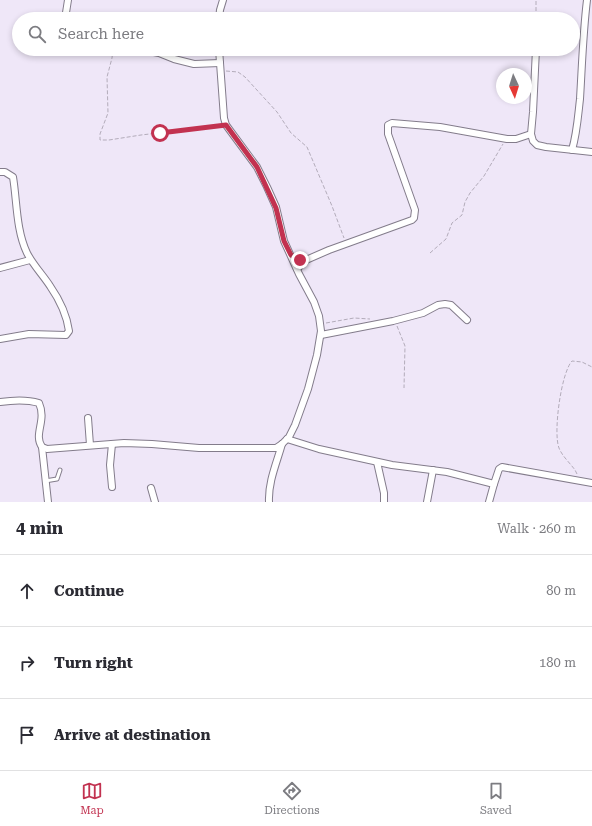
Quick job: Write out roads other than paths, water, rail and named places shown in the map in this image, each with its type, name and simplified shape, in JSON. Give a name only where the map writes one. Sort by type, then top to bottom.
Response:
[{"type":"street","points":[[67,12],[68,0]]},
{"type":"street","points":[[220,12],[224,0]]},
{"type":"street","points":[[572,150],[577,127],[582,76],[583,34],[587,0]]},
{"type":"street","points":[[166,56],[194,64],[220,63]]},
{"type":"street","points":[[220,56],[224,118],[226,125],[231,134],[250,158],[267,187],[276,208],[284,241],[314,302],[320,324],[321,335],[308,389],[295,425],[285,442],[273,474],[269,502]]},
{"type":"street","points":[[536,56],[531,134],[533,141],[538,145],[592,152]]},
{"type":"street","points":[[297,268],[304,261],[329,250],[414,218],[415,215],[412,203],[388,134],[388,126],[392,123],[440,127],[507,139],[516,139],[531,134]]},
{"type":"street","points":[[0,172],[5,172],[13,177],[19,226],[26,251],[30,260],[51,286],[60,301],[69,331],[66,335],[29,334],[0,339]]},
{"type":"street","points":[[291,255],[304,261]]},
{"type":"street","points":[[0,268],[30,260]]},
{"type":"street","points":[[321,335],[393,321],[423,313],[438,305],[445,304],[451,305],[468,320]]},
{"type":"street","points":[[0,402],[30,400],[39,403],[42,410],[42,419],[38,437],[42,447],[48,502]]},
{"type":"street","points":[[88,418],[90,445]]},
{"type":"street","points":[[42,447],[47,449],[90,445],[152,444],[199,448],[276,448],[285,442],[392,466],[447,472],[494,484]]},
{"type":"street","points":[[112,444],[110,465],[112,487]]},
{"type":"street","points":[[377,462],[384,493],[384,502]]},
{"type":"street","points":[[489,502],[499,469],[502,467],[592,483]]},
{"type":"street","points":[[427,502],[433,470]]},
{"type":"street","points":[[151,488],[155,502]]},
{"type":"lane","points":[[45,481],[57,479],[60,470]]}]
